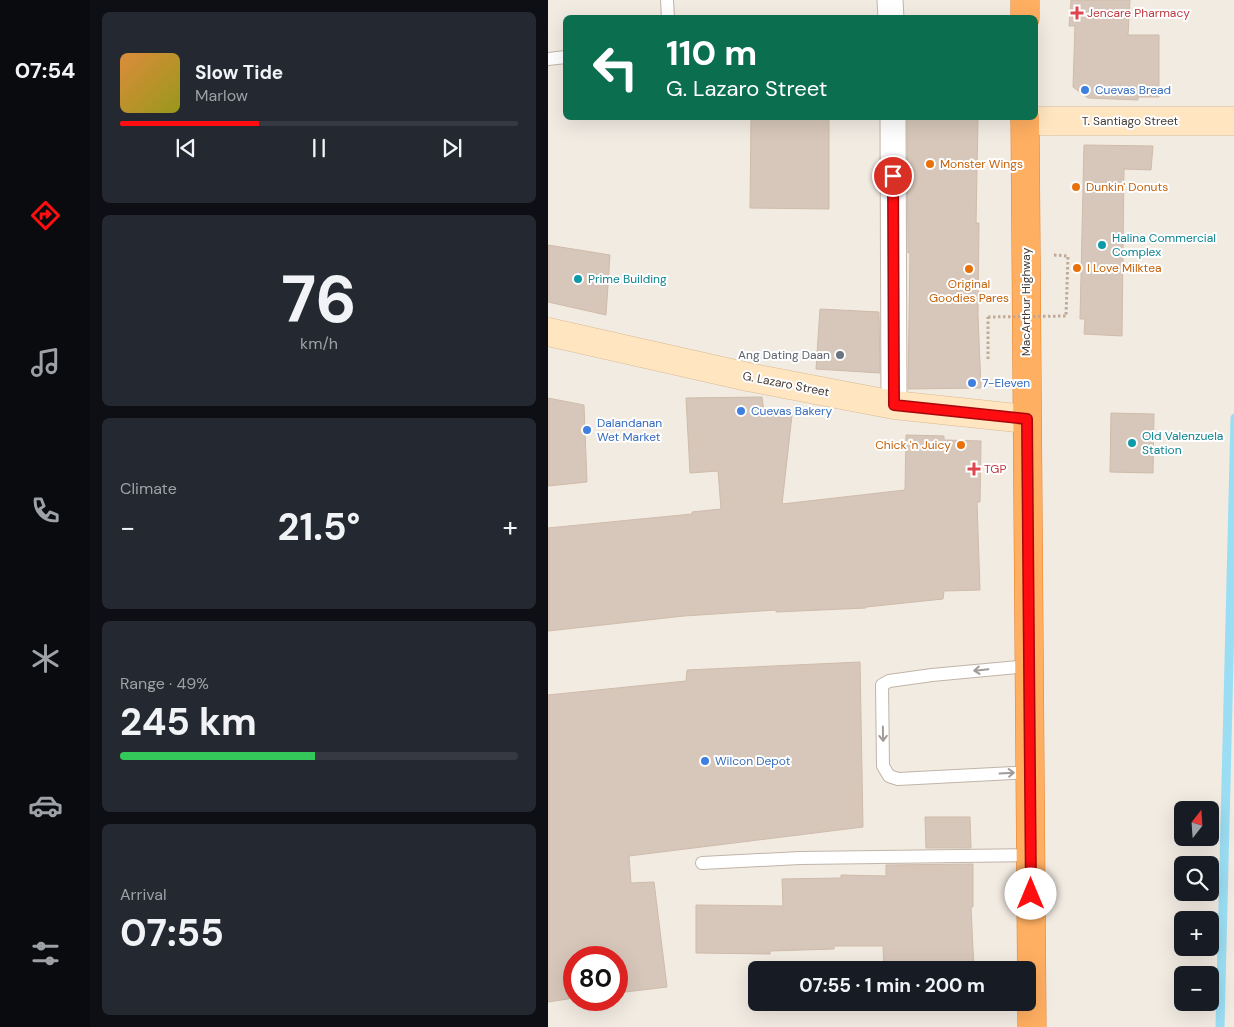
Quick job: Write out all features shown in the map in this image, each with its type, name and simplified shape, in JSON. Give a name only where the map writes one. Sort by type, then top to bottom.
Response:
[{"type":"highway","points":[[1025,0],[1025,15]]},
{"type":"highway","name":"MacArthur Highway","points":[[1025,120],[1032,1027]]},
{"type":"street","points":[[890,0],[891,15]]},
{"type":"street","name":"T. Santiago Street","points":[[1038,119],[1234,121]]},
{"type":"street","points":[[893,120],[894,405]]},
{"type":"street","name":"G. Lazaro Street","points":[[548,332],[748,377],[894,405],[1027,419]]},
{"type":"lane","points":[[667,0],[668,15]]},
{"type":"lane","points":[[548,59],[563,57]]},
{"type":"lane","points":[[1030,666],[932,675],[889,681],[882,685],[883,766],[889,776],[898,779],[1030,772]]},
{"type":"lane","points":[[702,863],[800,858],[1031,855]]},
{"type":"path","points":[[988,359],[988,317],[1066,316],[1068,256]]},
{"type":"building","points":[[1071,0],[1130,0],[1128,35],[1159,35],[1159,97],[1138,97],[1138,100],[1088,98],[1073,87],[1075,26],[1069,26]]},
{"type":"building","points":[[751,120],[829,120],[829,209],[750,208]]},
{"type":"building","points":[[907,120],[978,120],[976,223],[979,223],[978,315],[981,388],[908,389],[910,253],[908,253]]},
{"type":"building","name":"Halina Commercial Complex","points":[[1084,145],[1153,146],[1151,170],[1124,169],[1122,336],[1084,334],[1085,319],[1080,319]]},
{"type":"building","name":"Prime Building","points":[[548,245],[610,255],[606,315],[548,302]]},
{"type":"building","points":[[820,309],[879,312],[880,373],[816,369]]},
{"type":"building","points":[[762,397],[764,411],[792,415],[782,504],[905,490],[906,435],[944,436],[944,440],[981,441],[980,502],[977,502],[980,590],[944,591],[943,599],[866,608],[776,612],[776,610],[684,616],[548,631],[548,528],[692,514],[692,512],[721,509],[718,471],[690,473],[686,398]]},
{"type":"building","points":[[548,398],[584,405],[587,482],[548,486]]},
{"type":"building","name":"Old Valenzuela Station","points":[[1111,413],[1154,414],[1153,473],[1110,472]]},
{"type":"building","name":"Wilcon Depot","points":[[860,662],[863,827],[629,856],[631,883],[654,882],[667,987],[628,992],[628,946],[563,946],[563,1000],[548,1002],[548,695],[686,681],[687,670]]},
{"type":"building","points":[[925,817],[970,817],[971,848],[926,848]]},
{"type":"building","points":[[973,864],[973,907],[971,907],[974,961],[884,961],[883,946],[834,946],[834,949],[770,951],[770,954],[696,953],[696,905],[783,906],[782,879],[841,878],[841,875],[886,876],[886,865]]},
{"type":"waterway","points":[[1220,1027],[1235,418]]},
{"type":"place","name":"Jencare Pharmacy","points":[[1077,13]]},
{"type":"place","name":"Cuevas Bread","points":[[1085,90]]},
{"type":"place","name":"Monster Wings","points":[[930,164]]},
{"type":"place","name":"Dunkin' Donuts","points":[[1076,187]]},
{"type":"place","name":"Halina Commercial Complex","points":[[1102,245]]},
{"type":"place","name":"I Love Milktea","points":[[1077,268]]},
{"type":"place","name":"Original Goodies Pares","points":[[969,269]]},
{"type":"place","name":"Prime Building","points":[[578,279]]},
{"type":"place","name":"Ang Dating Daan","points":[[840,355]]},
{"type":"place","name":"7-Eleven","points":[[972,383]]},
{"type":"place","name":"Cuevas Bakery","points":[[741,411]]},
{"type":"place","name":"Dalandanan Wet Market","points":[[587,430]]},
{"type":"place","name":"Old Valenzuela Station","points":[[1132,443]]},
{"type":"place","name":"Chick 'n Juicy","points":[[961,445]]},
{"type":"place","name":"TGP","points":[[974,469]]},
{"type":"place","name":"Wilcon Depot","points":[[705,761]]},
{"type":"route","points":[[893,176],[894,405],[1027,419],[1031,894]]}]
